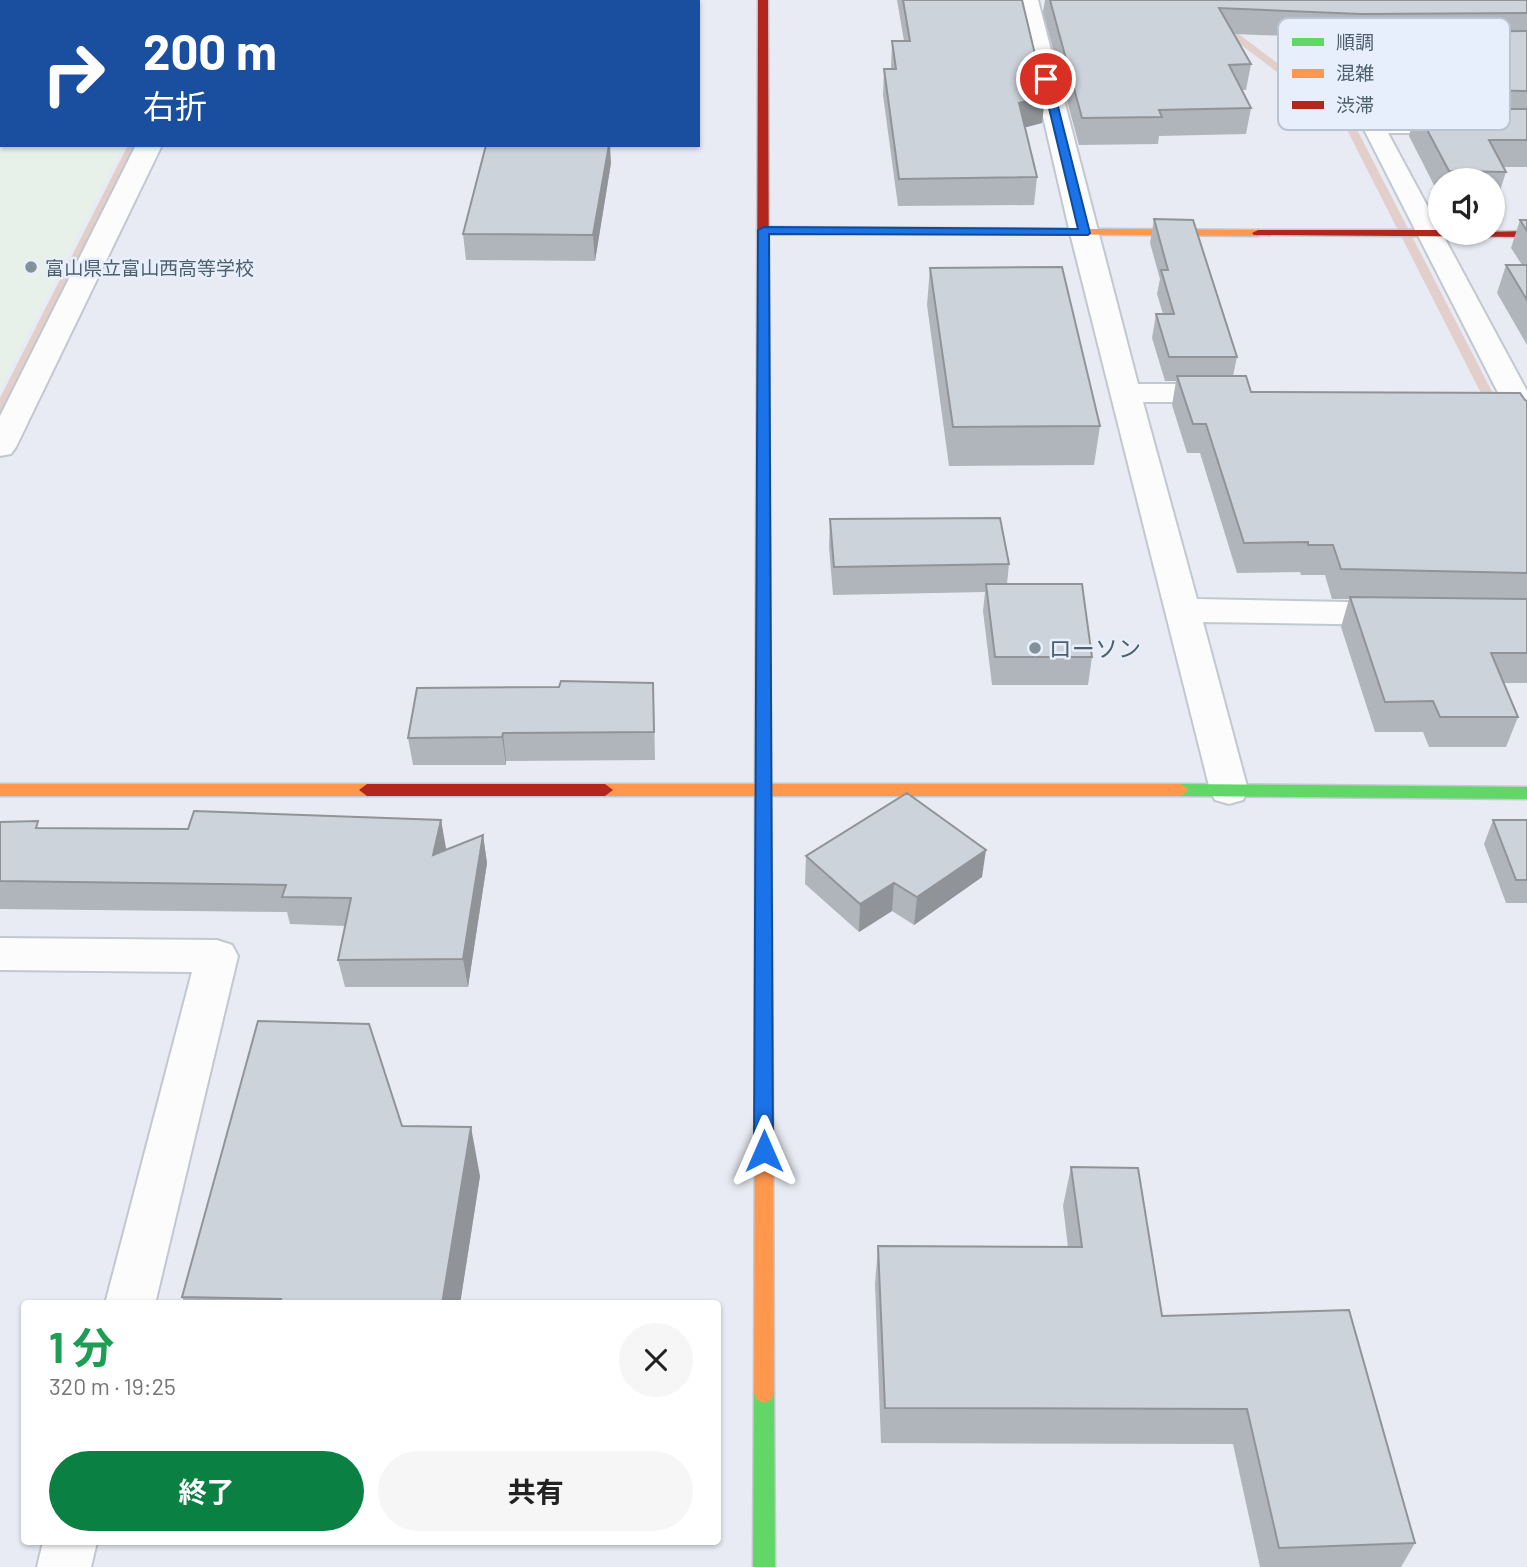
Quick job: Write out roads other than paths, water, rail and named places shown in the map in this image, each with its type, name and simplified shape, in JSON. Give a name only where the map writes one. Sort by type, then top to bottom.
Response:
[{"type":"street","points":[[763,0],[764,1567]]},
{"type":"street","points":[[1055,3],[1027,1],[1084,233],[1229,790]]},
{"type":"street","points":[[764,230],[1428,233],[1375,130]]},
{"type":"street","points":[[0,447],[148,147]]},
{"type":"street","points":[[1505,234],[1527,234]]},
{"type":"street","points":[[1435,245],[1494,352],[1509,402]]},
{"type":"street","points":[[1494,352],[1527,353]]},
{"type":"street","points":[[1126,393],[1251,393]]},
{"type":"street","points":[[1183,610],[1431,615]]},
{"type":"street","points":[[0,790],[1229,790],[1527,793]]},
{"type":"street","points":[[0,954],[217,956],[131,1300]]},
{"type":"street","points":[[64,1567],[70,1545]]},
{"type":"waterway","points":[[1187,0],[1278,68]]},
{"type":"waterway","points":[[1352,130],[1496,411]]},
{"type":"waterway","points":[[0,410],[132,147]]},
{"type":"place","name":"富山県立富山西高等学校","points":[[31,267]]},
{"type":"place","name":"ローソン","points":[[1035,648]]}]
